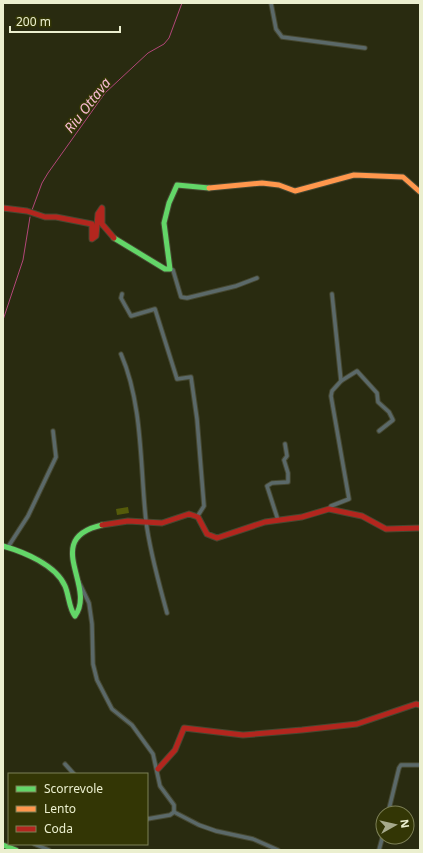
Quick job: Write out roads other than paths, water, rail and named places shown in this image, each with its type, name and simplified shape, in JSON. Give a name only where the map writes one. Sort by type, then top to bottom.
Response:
[{"type":"street","points":[[271,3],[276,29],[282,37],[365,48]]},
{"type":"street","points":[[257,278],[236,286],[187,298],[181,297],[173,270],[170,269],[164,223],[168,203],[177,185],[212,188],[262,183],[279,185],[295,191],[354,175],[403,177],[420,192]]},
{"type":"street","points":[[3,208],[27,211],[45,217],[56,217],[92,224],[91,235],[92,239],[94,239],[96,235],[97,214],[102,208],[101,219],[106,230],[133,250],[165,269],[170,269]]},
{"type":"street","points":[[122,294],[121,298],[131,316],[155,309],[176,379],[191,377],[197,417],[204,506],[198,517]]},
{"type":"street","points":[[332,294],[341,381]]},
{"type":"street","points":[[121,354],[130,373],[138,422],[147,523],[153,562],[167,613]]},
{"type":"street","points":[[329,510],[331,506],[349,499],[331,396],[332,391],[341,381],[357,371],[377,393],[378,402],[389,412],[393,420],[379,431]]},
{"type":"street","points":[[53,431],[56,457],[28,516],[5,546],[43,564],[59,576],[64,583],[73,614],[75,616],[78,615],[80,609],[77,579],[71,548],[78,535],[87,528],[134,521],[147,523],[167,522],[188,514],[198,517],[201,520],[205,533],[210,537],[217,538],[278,520],[302,517],[329,510],[362,516],[386,529],[420,528]]},
{"type":"street","points":[[278,520],[267,486],[272,483],[288,482],[288,473],[284,460],[288,456],[285,444]]},
{"type":"street","points":[[77,579],[89,603],[92,624],[93,664],[97,680],[112,709],[132,725],[153,754],[158,769],[157,775],[160,786],[174,805],[174,812]]},
{"type":"street","points":[[158,769],[175,750],[184,728],[243,735],[302,730],[357,724],[416,704],[420,705]]},
{"type":"street","points":[[65,764],[73,773]]},
{"type":"street","points":[[390,805],[398,768],[401,765],[420,765]]},
{"type":"street","points":[[148,819],[170,815],[174,812]]},
{"type":"street","points":[[174,812],[199,825],[216,831],[253,839],[278,850]]},
{"type":"street","points":[[36,845],[49,850]]},
{"type":"street","points":[[3,846],[16,850]]},
{"type":"waterway","name":"Riu Ottava","points":[[32,210],[42,183],[48,173],[105,93],[148,53],[164,44],[169,38],[182,3]]},
{"type":"waterway","name":"Riu Ottava","points":[[3,320],[23,260],[30,217]]}]
